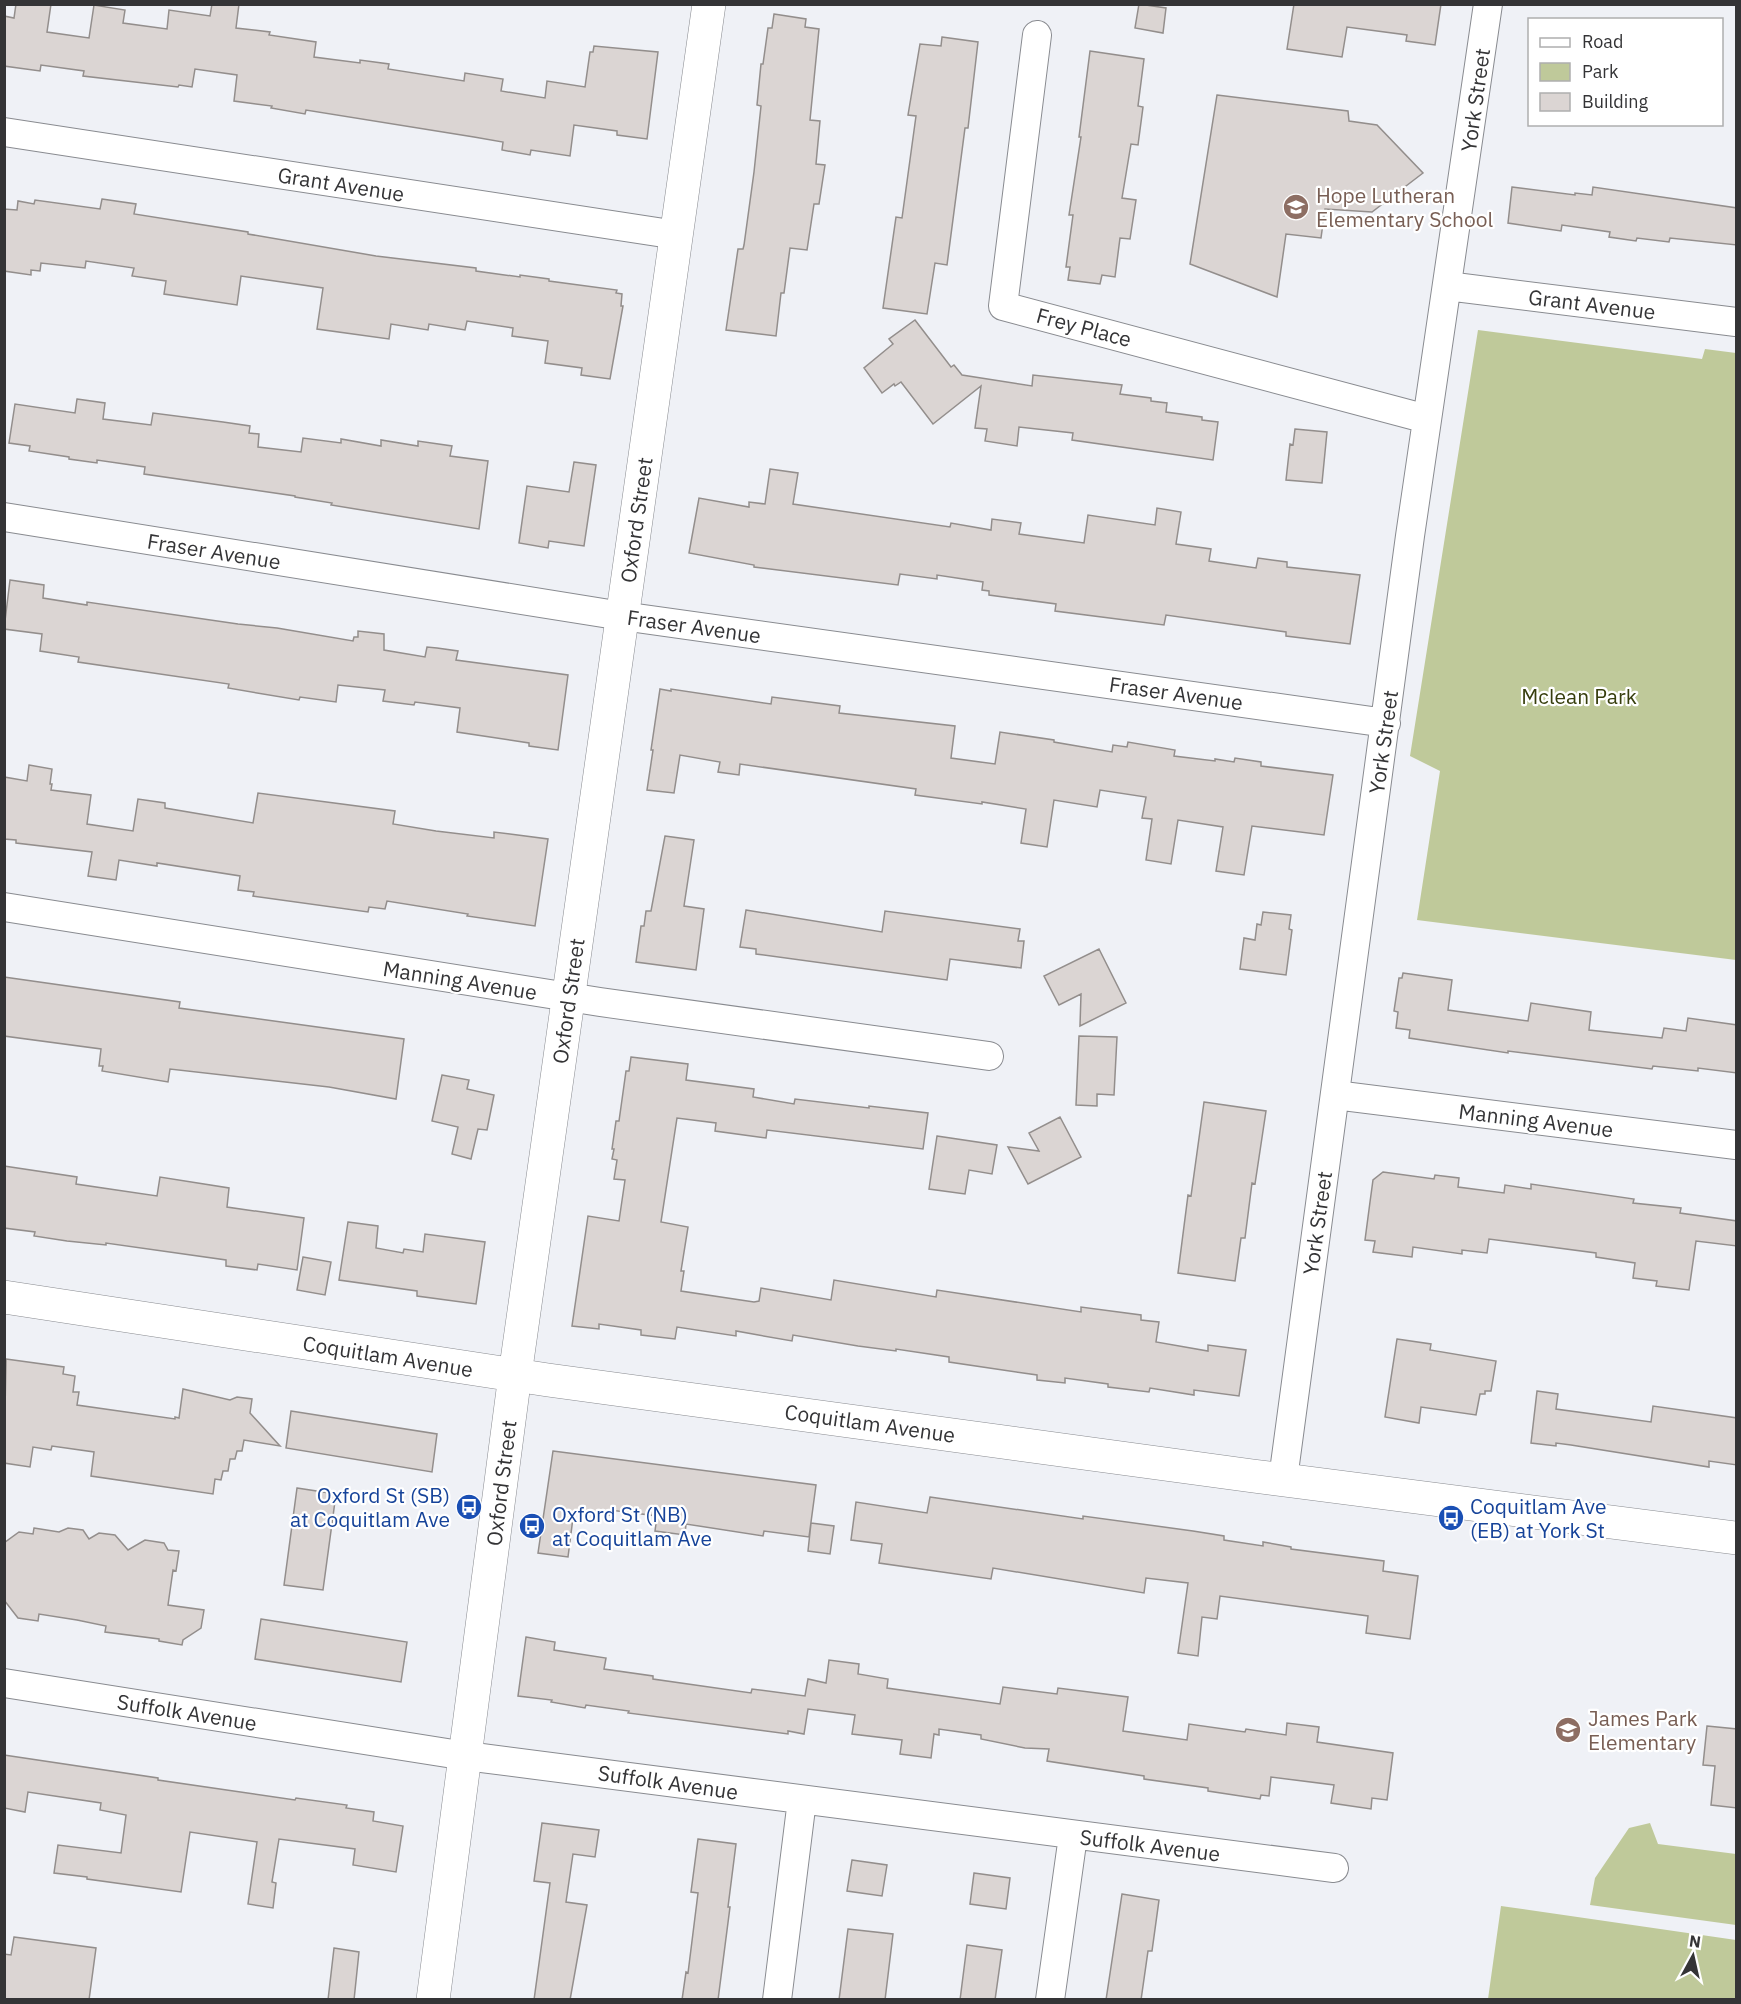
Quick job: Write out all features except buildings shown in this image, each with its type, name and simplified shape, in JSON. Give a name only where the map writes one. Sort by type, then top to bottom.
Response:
[{"type":"main road","name":"Oxford Street","points":[[433,2000],[515,1375],[710,4]]},
{"type":"main road","name":"Coquitlam Avenue","points":[[4,1297],[515,1375],[1737,1538]]},
{"type":"street","name":"York Street","points":[[1283,1479],[1427,419],[1488,4]]},
{"type":"street","name":"Frey Place","points":[[1038,35],[1003,306],[1427,419]]},
{"type":"street","name":"Grant Avenue","points":[[4,132],[677,235]]},
{"type":"street","name":"Grant Avenue","points":[[1447,286],[1737,322]]},
{"type":"street","name":"Fraser Avenue","points":[[4,517],[622,616],[1386,723]]},
{"type":"street","name":"Manning Avenue","points":[[4,908],[568,997],[989,1056]]},
{"type":"street","name":"Manning Avenue","points":[[1335,1095],[1737,1145]]},
{"type":"street","name":"Suffolk Avenue","points":[[4,1683],[466,1756],[1334,1868]]},
{"type":"street","points":[[777,2000],[802,1800]]},
{"type":"street","points":[[1050,2000],[1073,1836]]},
{"type":"green space","name":"Mclean Park","points":[[1478,330],[1702,359],[1705,349],[1736,353],[1736,960],[1417,920],[1440,771],[1410,756]]},
{"type":"green space","points":[[1650,1823],[1658,1844],[1736,1854],[1736,1925],[1590,1905],[1595,1878],[1629,1828]]},
{"type":"green space","points":[[1501,1906],[1736,1940],[1736,1999],[1488,1999]]},
{"type":"place","name":"Hope Lutheran Elementary School","points":[[1296,207]]},
{"type":"place","name":"Oxford St (SB) at Coquitlam Ave","points":[[469,1507]]},
{"type":"place","name":"Coquitlam Ave (EB) at York St","points":[[1451,1518]]},
{"type":"place","name":"Oxford St (NB) at Coquitlam Ave","points":[[532,1526]]},
{"type":"place","name":"James Park Elementary","points":[[1568,1730]]}]
